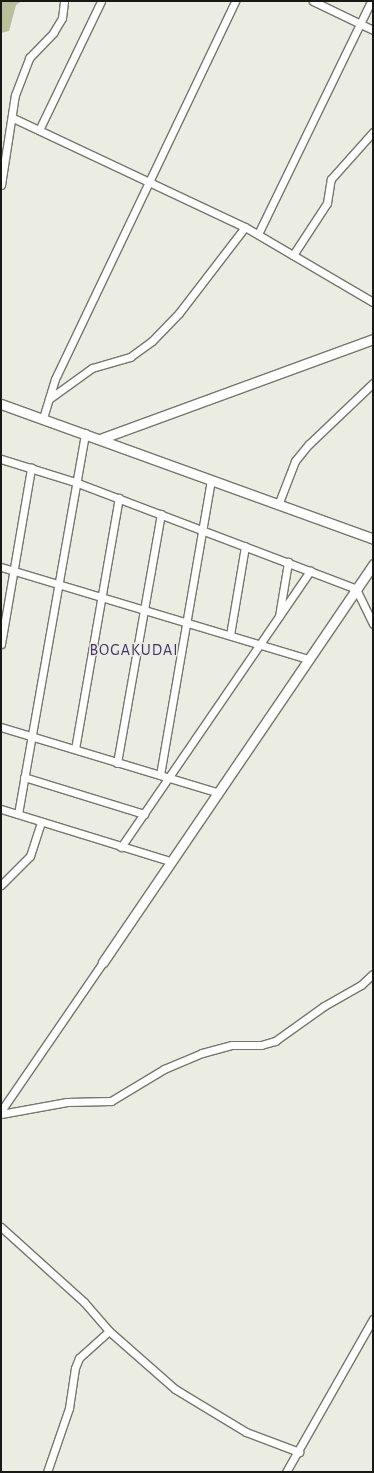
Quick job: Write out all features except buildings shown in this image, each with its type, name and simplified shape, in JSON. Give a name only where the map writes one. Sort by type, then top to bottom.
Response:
[{"type":"street","points":[[1,185],[13,118],[15,95],[30,58],[53,33],[62,18],[64,1]]},
{"type":"street","points":[[38,130],[101,1]]},
{"type":"street","points":[[42,418],[55,378],[235,1]]},
{"type":"street","points":[[313,1],[373,30]]},
{"type":"street","points":[[258,234],[371,1]]},
{"type":"street","points":[[13,118],[245,227],[373,302]]},
{"type":"street","points":[[293,255],[327,203],[332,179],[373,132]]},
{"type":"street","points":[[49,398],[92,368],[130,357],[152,341],[179,313],[245,227]]},
{"type":"street","points":[[100,439],[373,339]]},
{"type":"street","points":[[278,505],[295,461],[309,444],[373,383]]},
{"type":"street","points":[[1,404],[85,433],[211,481],[373,539]]},
{"type":"street","points":[[18,814],[75,482],[85,433]]},
{"type":"street","points":[[1,459],[75,482],[119,498],[356,589],[373,624]]},
{"type":"street","points":[[1,644],[31,468]]},
{"type":"street","points":[[160,775],[211,481]]},
{"type":"street","points":[[75,750],[119,498]]},
{"type":"street","points":[[117,763],[161,514]]},
{"type":"street","points":[[230,635],[245,546]]},
{"type":"street","points":[[278,618],[288,562]]},
{"type":"street","points":[[1,1112],[216,792],[373,564]]},
{"type":"street","points":[[1,567],[308,659]]},
{"type":"street","points":[[121,847],[310,571]]},
{"type":"street","points":[[1,727],[216,792]]},
{"type":"street","points":[[24,777],[144,814]]},
{"type":"street","points":[[1,809],[170,861]]},
{"type":"street","points":[[1,885],[30,856],[42,822]]},
{"type":"street","points":[[1,1112],[67,1102],[111,1101],[164,1069],[202,1053],[232,1045],[261,1046],[274,1041],[324,1006],[362,985],[373,974]]},
{"type":"street","points":[[1,1227],[27,1253],[84,1302],[109,1331],[170,1385],[199,1405],[246,1432],[299,1452]]},
{"type":"street","points":[[286,1472],[299,1452],[373,1319]]},
{"type":"street","points":[[47,1472],[69,1408],[74,1373],[79,1358],[109,1331]]},
{"type":"street","points":[[292,1462],[294,1472]]},
{"type":"green space","points":[[1,1],[22,1],[16,5],[9,31],[1,33]]},
{"type":"district","name":"BOGAKUDAI","points":[[134,650]]}]
